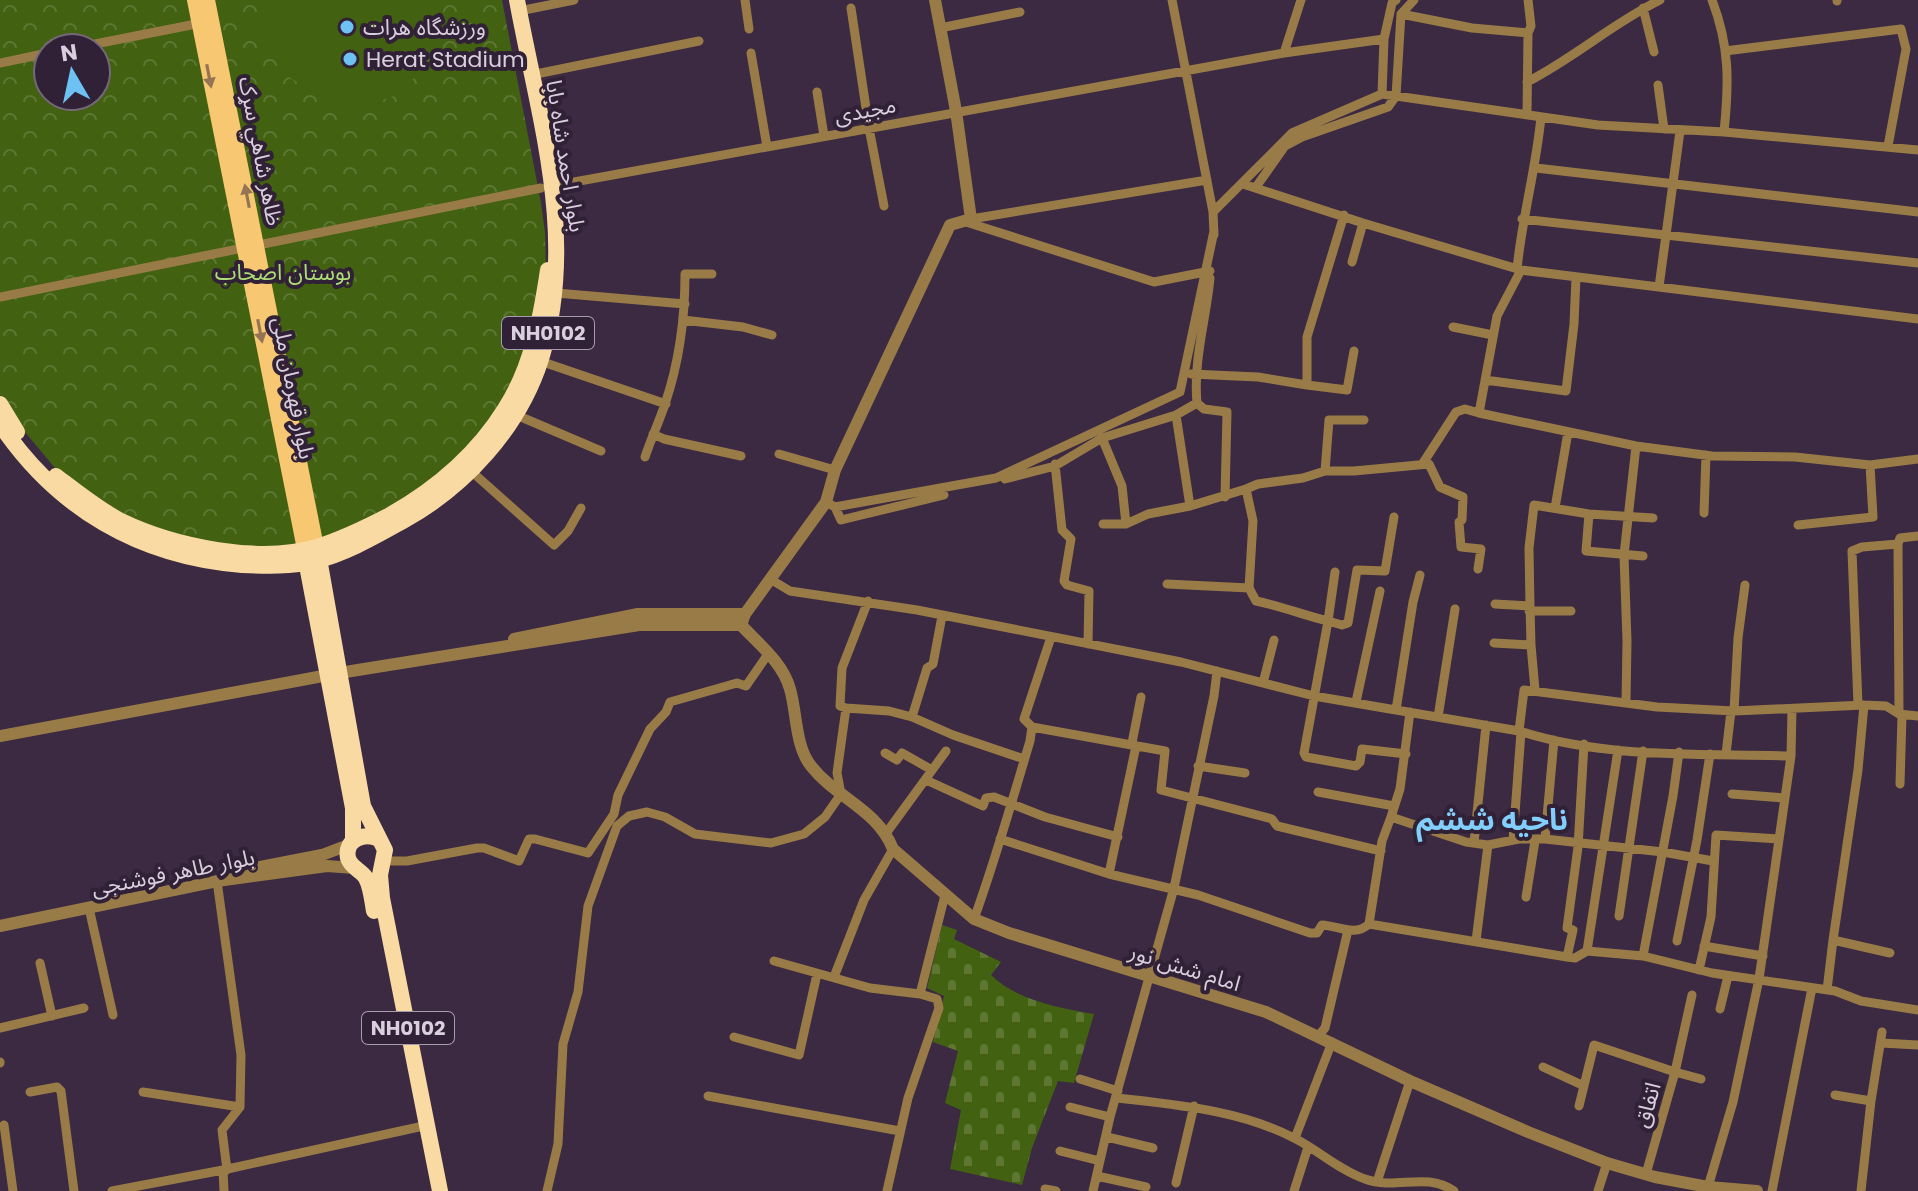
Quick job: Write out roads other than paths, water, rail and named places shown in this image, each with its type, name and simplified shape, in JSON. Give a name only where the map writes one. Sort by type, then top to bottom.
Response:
[{"type":"highway","name":"بلوار احمد شاه بابا","points":[[0,404],[20,436],[52,474],[120,520],[158,535],[203,547],[311,555],[420,498],[456,468],[486,436],[507,407],[541,318],[548,245],[547,187],[531,75],[514,4]]},
{"type":"highway","name":"بلوار احمد شاه بابا","points":[[0,424],[48,483],[79,509],[139,541],[213,563],[259,566],[311,555],[375,537],[428,508],[471,471],[495,444],[514,414],[540,361],[556,293],[558,244],[514,4]]},
{"type":"highway","name":"NH0102","points":[[311,555],[363,806],[385,850],[382,898],[423,1126],[429,1191]]},
{"type":"highway","name":"NH0102","points":[[334,674],[353,808],[349,859],[365,878],[370,890],[440,1191]]},
{"type":"highway","points":[[352,842],[368,835],[379,839]]},
{"type":"highway","points":[[356,870],[371,872],[383,863]]},
{"type":"main road","points":[[194,0],[205,23]]},
{"type":"main road","name":"ظاهر شاهي سړک","points":[[208,0],[205,23],[250,247]]},
{"type":"main road","name":"بلوار قهرمان ملی","points":[[250,247],[311,555]]},
{"type":"street","points":[[514,4],[574,0]]},
{"type":"street","points":[[745,0],[749,29]]},
{"type":"street","points":[[935,0],[956,111],[968,221]]},
{"type":"street","points":[[1172,0],[1213,212],[1216,257],[1208,272]]},
{"type":"street","points":[[1284,53],[1301,0]]},
{"type":"street","points":[[1256,187],[1285,146],[1388,107],[1396,96],[1401,14],[1414,0]]},
{"type":"street","points":[[1527,115],[1528,33],[1531,26],[1528,0]]},
{"type":"street","points":[[1527,82],[1660,0]]},
{"type":"street","points":[[1712,0],[1720,23],[1729,81],[1724,132]]},
{"type":"street","points":[[1382,94],[1384,39],[1393,1]]},
{"type":"street","points":[[851,8],[884,206]]},
{"type":"street","points":[[1643,8],[1654,52]]},
{"type":"street","points":[[940,28],[1020,12]]},
{"type":"street","points":[[1401,14],[1472,28],[1528,33]]},
{"type":"street","points":[[112,41],[205,23]]},
{"type":"street","points":[[1725,51],[1901,29],[1906,49],[1888,146]]},
{"type":"street","name":"مجیدی","points":[[0,297],[547,187],[1284,53],[1384,39]]},
{"type":"street","points":[[531,75],[699,41]]},
{"type":"street","points":[[751,53],[767,147]]},
{"type":"street","points":[[0,63],[32,56]]},
{"type":"street","points":[[1658,85],[1664,129]]},
{"type":"street","points":[[817,92],[824,136]]},
{"type":"street","points":[[1213,212],[1292,133],[1382,94],[1598,125],[1724,132],[1918,150]]},
{"type":"street","points":[[1479,413],[1497,316],[1519,270],[1522,219],[1536,168],[1541,117]]},
{"type":"street","points":[[1659,287],[1680,131]]},
{"type":"street","points":[[1536,168],[1918,212]]},
{"type":"street","points":[[0,736],[477,649],[529,635],[638,614],[743,620],[770,579],[831,504],[835,470],[950,225],[1207,180]]},
{"type":"street","points":[[1243,184],[1519,270],[1918,319]]},
{"type":"street","points":[[1307,385],[1307,337],[1344,215]]},
{"type":"street","points":[[1522,219],[1918,263]]},
{"type":"street","points":[[968,221],[1154,282],[1208,272]]},
{"type":"street","points":[[1352,262],[1363,223]]},
{"type":"street","points":[[831,504],[996,478],[1180,392],[1200,349],[1214,231]]},
{"type":"street","points":[[645,457],[666,404],[683,320],[685,274],[712,274]]},
{"type":"street","points":[[1485,380],[1566,391],[1576,277]]},
{"type":"street","points":[[556,293],[685,304]]},
{"type":"street","points":[[683,320],[743,327],[772,335]]},
{"type":"street","points":[[1453,327],[1493,335]]},
{"type":"street","points":[[1190,374],[1258,377],[1347,390],[1354,351]]},
{"type":"street","points":[[540,361],[666,404]]},
{"type":"street","points":[[1190,374],[1197,403],[1204,409],[1227,412],[1225,497]]},
{"type":"street","points":[[831,504],[841,520],[1055,466],[1102,438],[1176,415],[1197,403]]},
{"type":"street","points":[[1423,463],[1456,412],[1465,409],[1636,446],[1706,455],[1795,457],[1870,465],[1918,459]]},
{"type":"street","points":[[514,414],[601,451]]},
{"type":"street","points":[[1176,415],[1190,506]]},
{"type":"street","points":[[1325,471],[1329,420],[1364,420]]},
{"type":"street","points":[[1555,508],[1568,432]]},
{"type":"street","points":[[653,434],[741,456]]},
{"type":"street","points":[[1102,438],[1122,486],[1126,524]]},
{"type":"street","points":[[1626,702],[1624,555],[1636,446]]},
{"type":"street","points":[[779,454],[835,470]]},
{"type":"street","points":[[1052,454],[1062,530],[1071,539],[1064,581],[1067,585],[1089,591],[1088,644]]},
{"type":"street","points":[[1704,513],[1706,455]]},
{"type":"street","points":[[1103,524],[1126,524],[1148,514],[1225,497],[1258,484],[1303,478],[1325,471],[1408,467],[1423,463],[1429,464],[1440,487],[1463,497],[1462,520],[1459,522],[1461,547],[1481,549],[1478,569]]},
{"type":"street","points":[[1798,525],[1873,517],[1870,465]]},
{"type":"street","points":[[471,471],[554,545],[568,531],[581,508]]},
{"type":"street","points":[[1246,489],[1253,521],[1249,588],[1256,601],[1342,625],[1348,623],[1357,570],[1385,571],[1394,517]]},
{"type":"street","points":[[1535,690],[1529,548],[1534,505],[1589,514],[1653,518]]},
{"type":"street","points":[[1589,514],[1586,551],[1643,556]]},
{"type":"street","points":[[1899,714],[1898,544],[1900,538],[1918,536]]},
{"type":"street","points":[[1827,990],[1858,770],[1861,705],[1852,551],[1862,547],[1898,544]]},
{"type":"street","points":[[1335,572],[1304,753],[1306,757],[1356,766],[1360,762],[1362,749],[1406,754]]},
{"type":"street","points":[[1396,710],[1420,575]]},
{"type":"street","points":[[770,579],[790,591],[868,601],[1217,671],[1314,696],[1520,731],[1554,740],[1618,750],[1791,756]]},
{"type":"street","points":[[1167,584],[1249,588]]},
{"type":"street","points":[[1726,754],[1745,585]]},
{"type":"street","points":[[1356,702],[1380,591]]},
{"type":"street","points":[[868,601],[842,668],[840,706],[889,711],[912,717],[953,735],[1024,759]]},
{"type":"street","points":[[1495,604],[1571,611]]},
{"type":"street","points":[[1438,717],[1455,609]]},
{"type":"street","points":[[912,717],[927,668],[933,664],[942,616]]},
{"type":"street","name":"امام شش نور","points":[[743,620],[781,667],[790,687],[798,734],[808,763],[826,783],[875,819],[887,832],[893,849],[974,919],[1150,978],[1266,1012],[1410,1081],[1607,1163],[1708,1187],[1757,1191]]},
{"type":"street","points":[[1051,637],[1024,719],[1032,727],[1165,751],[1161,790],[1272,819],[1277,826],[1381,851]]},
{"type":"street","points":[[1263,683],[1274,640]]},
{"type":"street","points":[[1494,643],[1531,645]]},
{"type":"street","points":[[588,853],[614,814],[618,795],[650,729],[666,712],[670,702],[737,683],[746,686],[768,654]]},
{"type":"street","points":[[1093,1191],[1110,1117],[1174,888],[1217,671]]},
{"type":"street","points":[[1513,840],[1524,690],[1733,711],[1886,706],[1902,716],[1900,784]]},
{"type":"street","points":[[1132,743],[1141,697]]},
{"type":"street","points":[[547,1191],[561,1128],[563,1044],[578,992],[588,906],[617,826],[629,816],[647,812],[665,817],[695,834],[771,843],[804,834],[825,817],[841,794],[837,773],[846,708]]},
{"type":"street","points":[[1708,1187],[1733,1102],[1759,979],[1791,756],[1792,709]]},
{"type":"street","points":[[1369,924],[1381,851],[1406,754],[1410,712]]},
{"type":"street","points":[[1899,714],[1918,716]]},
{"type":"street","points":[[1474,843],[1486,725]]},
{"type":"street","points":[[974,919],[1032,727]]},
{"type":"street","points":[[1526,897],[1540,840],[1554,740]]},
{"type":"street","points":[[1109,874],[1136,746],[1132,743]]},
{"type":"street","points":[[1567,957],[1573,930],[1567,928],[1578,843],[1584,744]]},
{"type":"street","points":[[1587,951],[1618,750]]},
{"type":"street","points":[[887,832],[946,751]]},
{"type":"street","points":[[1619,916],[1643,751]]},
{"type":"street","points":[[1643,956],[1679,752]]},
{"type":"street","points":[[885,753],[897,760],[902,753],[932,770]]},
{"type":"street","points":[[1677,941],[1710,754]]},
{"type":"street","points":[[1198,766],[1245,773]]},
{"type":"street","points":[[926,780],[983,806],[986,798],[994,797],[1045,817],[1118,837]]},
{"type":"street","points":[[1318,792],[1394,806]]},
{"type":"street","points":[[1732,794],[1785,798]]},
{"type":"street","points":[[1391,817],[1488,845],[1513,840],[1540,840],[1663,852],[1713,861]]},
{"type":"street","points":[[1699,970],[1711,917],[1716,835],[1779,839]]},
{"type":"street","points":[[383,863],[484,848],[519,861],[529,839],[604,857]]},
{"type":"street","points":[[1000,839],[1109,874],[1174,888],[1310,933],[1317,933],[1326,924],[1348,930],[1360,930],[1369,924],[1575,958],[1587,951],[1643,956],[1728,976],[1827,990],[1861,1001],[1918,1010]]},
{"type":"street","name":"بلوار طاهر فوشنجی","points":[[0,918],[322,855],[352,842]]},
{"type":"street","points":[[1476,941],[1488,845]]},
{"type":"street","points":[[834,977],[864,900],[893,849]]},
{"type":"street","name":"بلوار طاهر فوشنجی","points":[[0,926],[217,881],[327,866],[356,870]]},
{"type":"street","points":[[217,881],[241,1055],[240,1107],[222,1130],[224,1191]]},
{"type":"street","points":[[920,994],[945,895]]},
{"type":"street","points":[[89,908],[113,1015]]},
{"type":"street","points":[[1318,1036],[1325,1028],[1348,930]]},
{"type":"street","points":[[1833,940],[1890,953]]},
{"type":"street","points":[[1704,946],[1763,956]]},
{"type":"street","points":[[774,961],[870,988],[937,999],[939,1008],[908,1098],[887,1191]]},
{"type":"street","points":[[40,963],[52,1016]]},
{"type":"street","points":[[734,1037],[799,1055],[817,974]]},
{"type":"street","points":[[1720,1009],[1728,976]]},
{"type":"street","points":[[1772,1191],[1812,988]]},
{"type":"street","points":[[1579,1106],[1594,1045],[1675,1072],[1692,995]]},
{"type":"street","points":[[0,1028],[84,1008]]},
{"type":"street","points":[[1861,1191],[1882,1032]]},
{"type":"street","points":[[1295,1138],[1332,1042]]},
{"type":"street","points":[[1881,1043],[1918,1045]]},
{"type":"street","points":[[1543,1067],[1582,1085]]},
{"type":"street","name":"اتفاق","points":[[1646,1174],[1675,1072],[1701,1079]]},
{"type":"street","points":[[1080,1079],[1117,1094],[1194,1106],[1251,1122],[1295,1138],[1365,1179],[1392,1188],[1412,1179],[1445,1185],[1454,1191]]},
{"type":"street","points":[[1377,1182],[1410,1081]]},
{"type":"street","points":[[30,1092],[57,1087],[61,1091],[74,1191]]},
{"type":"street","points":[[143,1092],[240,1107]]},
{"type":"street","points":[[1835,1095],[1871,1101]]},
{"type":"street","points":[[708,1096],[900,1131]]},
{"type":"street","points":[[1176,1183],[1194,1106]]},
{"type":"street","points":[[1070,1107],[1110,1117]]},
{"type":"street","points":[[4,1125],[13,1191]]},
{"type":"street","points":[[112,1191],[225,1170],[423,1126]]},
{"type":"street","points":[[1107,1137],[1153,1148]]},
{"type":"street","points":[[1294,1191],[1308,1147]]},
{"type":"street","points":[[1060,1151],[1100,1161]]},
{"type":"street","points":[[1598,1191],[1607,1163]]},
{"type":"street","points":[[1097,1176],[1146,1187]]},
{"type":"place","name":"ورزشگاه هرات","points":[[347,27]]},
{"type":"place","name":"Herat Stadium","points":[[350,59]]},
{"type":"district","name":"ناحیه ششم","points":[[1492,820]]},
{"type":"park label","name":"بوستان اصحاب","points":[[283,272]]}]
